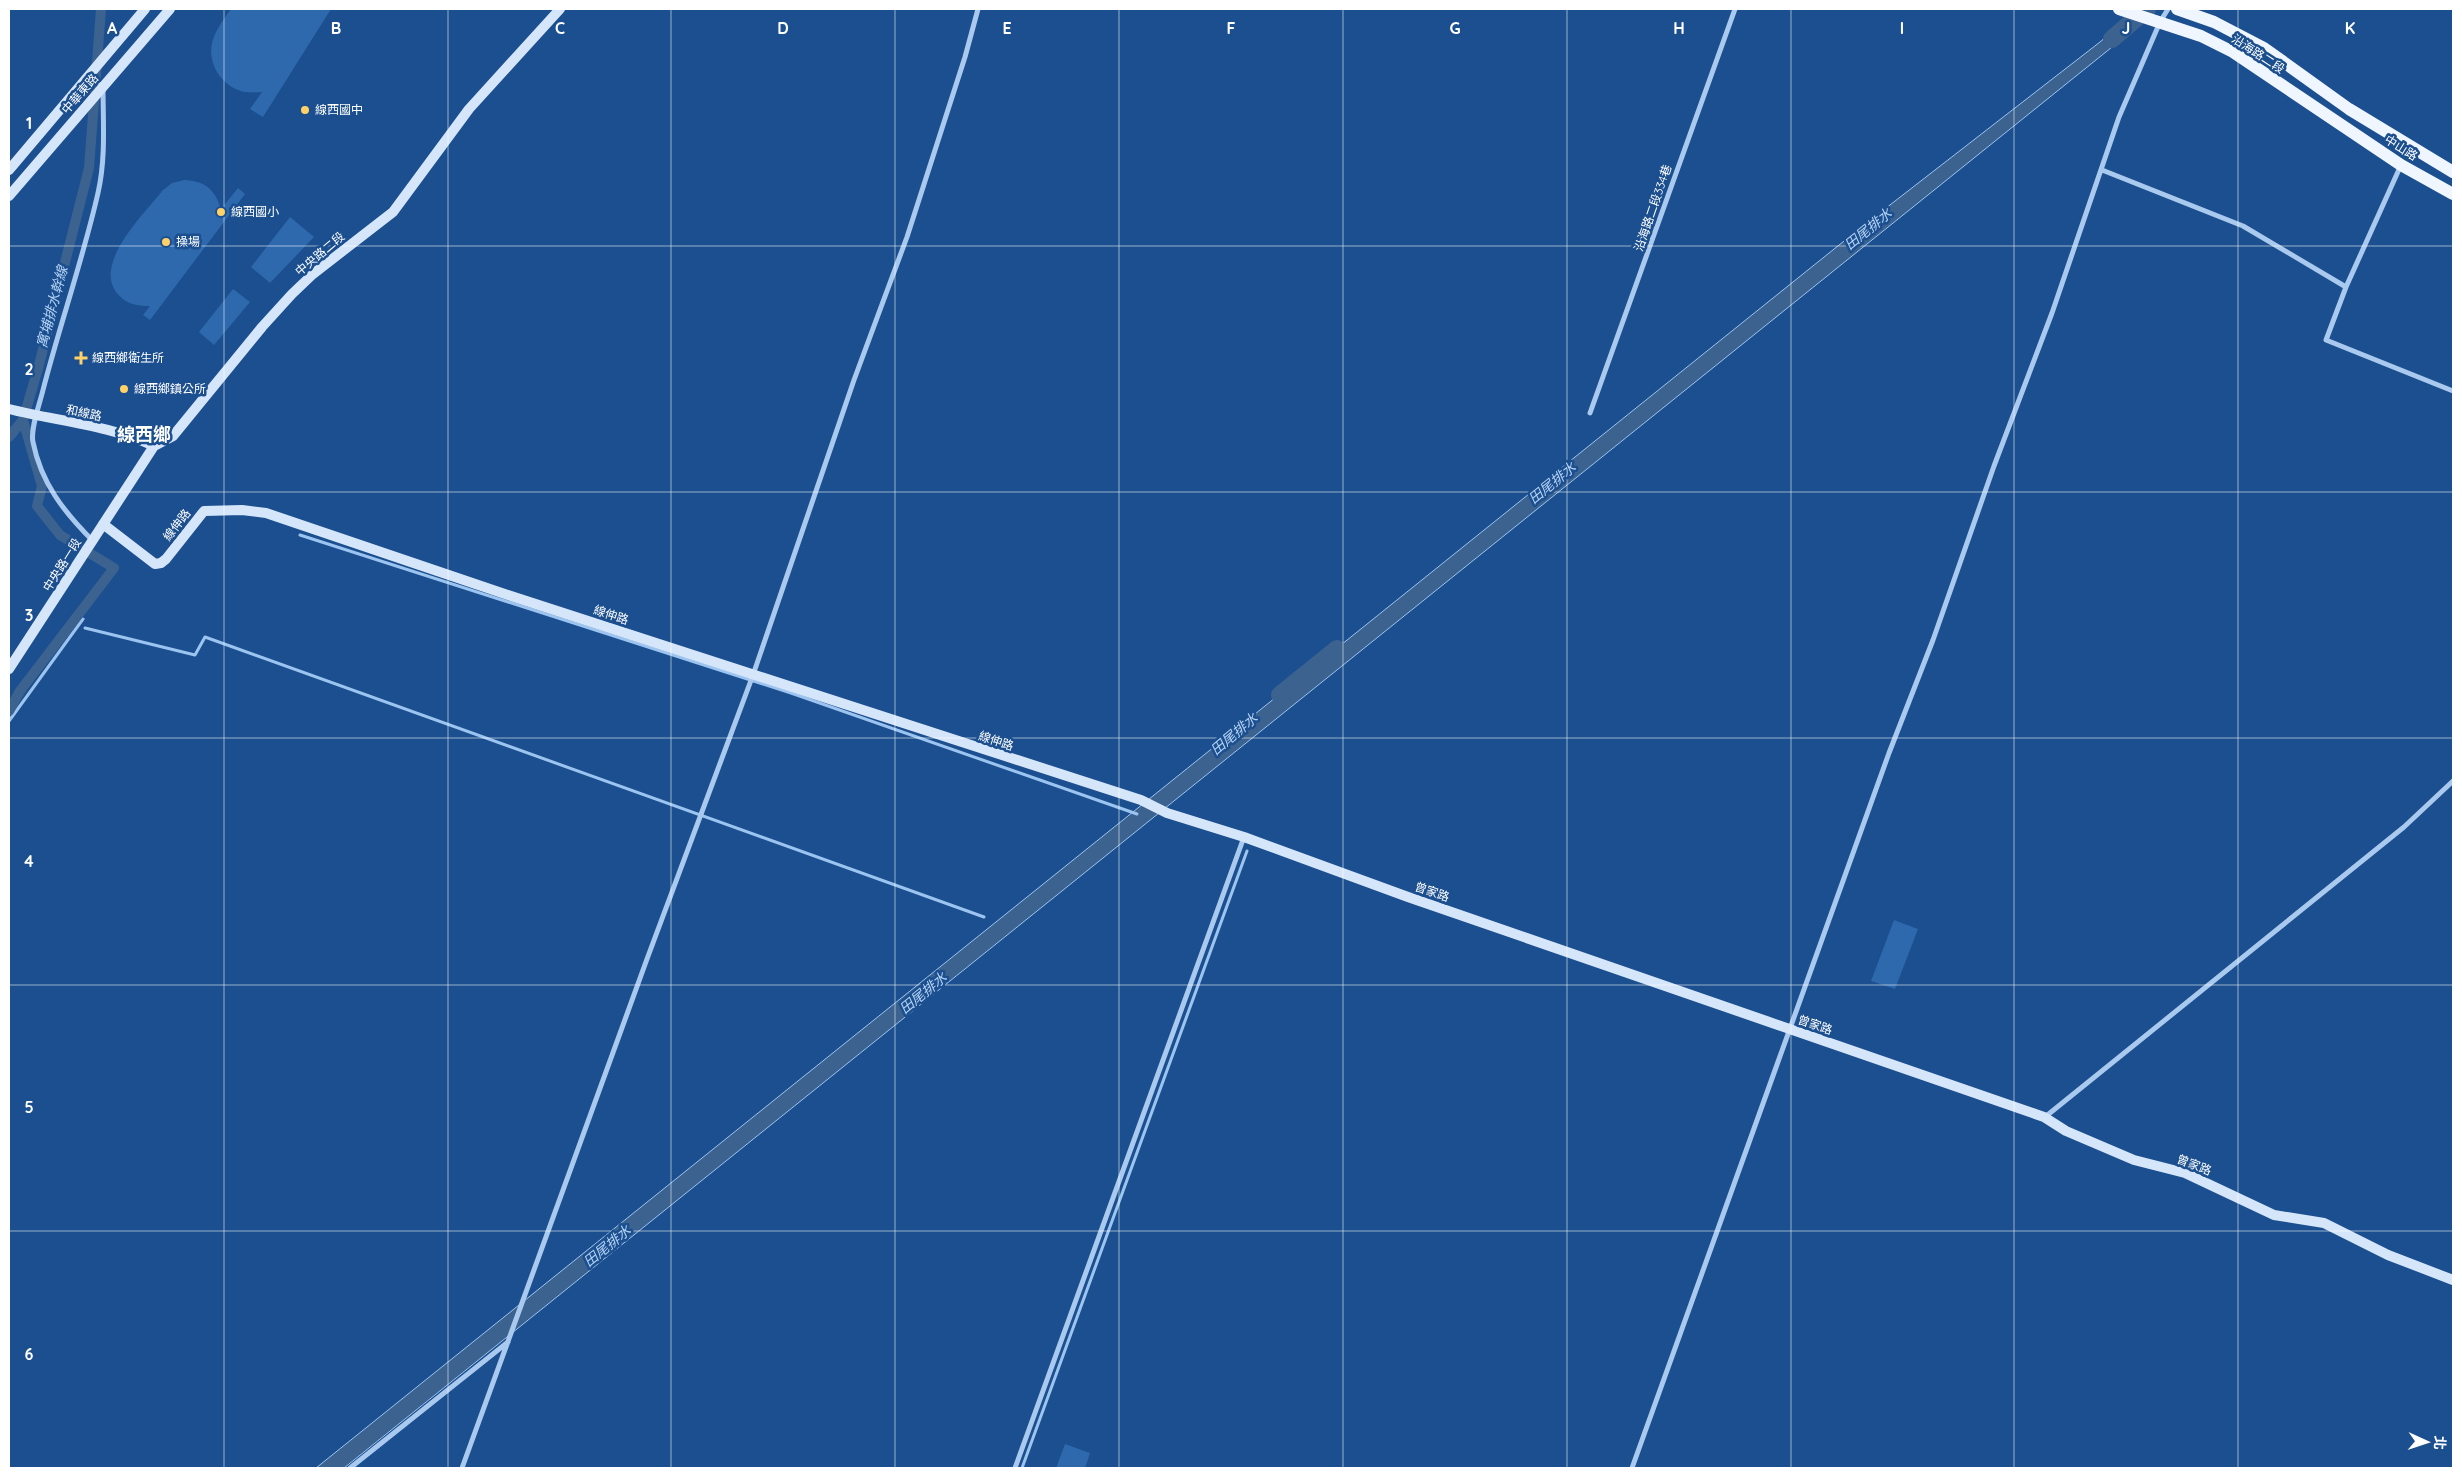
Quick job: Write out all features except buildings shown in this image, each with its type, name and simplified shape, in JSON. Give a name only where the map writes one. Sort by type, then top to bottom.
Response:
[{"type":"main road","name":"沿海路二段","points":[[2177,9],[2214,22],[2264,48],[2349,110]]},
{"type":"main road","name":"沿海路二段","points":[[2125,10],[2201,36],[2233,52],[2335,121]]},
{"type":"main road","name":"中山路","points":[[2349,110],[2453,172]]},
{"type":"main road","name":"中山路","points":[[2335,121],[2401,165],[2453,194]]},
{"type":"street","name":"中華東路","points":[[9,170],[145,9]]},
{"type":"street","name":"中華東路","points":[[9,196],[170,9]]},
{"type":"street","name":"中央路二段","points":[[103,524],[154,446],[173,436],[262,327],[313,274],[393,212],[469,109],[560,9]]},
{"type":"street","points":[[462,1468],[526,1296],[640,977],[753,675],[854,380],[907,237],[965,57],[978,9]]},
{"type":"street","name":"沿海路二段334巷","points":[[1590,413],[1735,9]]},
{"type":"street","points":[[1632,1468],[1889,753],[1933,640],[1994,466],[2052,313],[2119,117],[2160,22],[2168,9]]},
{"type":"street","points":[[89,76],[103,87],[104,142],[99,190],[36,416],[32,440],[45,481],[66,514],[92,541]]},
{"type":"street","points":[[2401,165],[2346,287],[2326,340],[2453,391]]},
{"type":"street","points":[[2102,170],[2243,226],[2346,287]]},
{"type":"street","name":"和線路","points":[[9,409],[107,431],[154,446]]},
{"type":"street","name":"線伸路","points":[[103,524],[155,564],[161,563],[166,559],[204,511],[242,510],[266,513],[753,675],[1141,800],[1160,809]]},
{"type":"street","name":"中央路一段","points":[[9,669],[103,524]]},
{"type":"street","points":[[2040,1116],[2404,827],[2453,781]]},
{"type":"street","name":"曾家路","points":[[1160,809],[1244,836],[1408,897],[2040,1116],[2066,1130],[2134,1160],[2186,1173],[2274,1215],[2324,1223],[2388,1255],[2453,1280]]},
{"type":"street","points":[[1015,1468],[1244,836]]},
{"type":"street","points":[[350,1468],[509,1341]]},
{"type":"shaded area","points":[[231,9],[331,9],[263,117],[250,109],[262,92],[246,92],[231,86],[219,75],[212,60],[213,38]]},
{"type":"shaded area","points":[[184,180],[198,182],[208,188],[216,197],[221,209],[238,188],[245,194],[150,320],[143,315],[150,306],[131,304],[116,292],[111,280],[112,267],[116,253],[134,224],[163,190],[172,183]]},
{"type":"shaded area","points":[[290,217],[314,237],[270,283],[251,267]]},
{"type":"shaded area","points":[[233,289],[250,302],[214,345],[199,332]]},
{"type":"shaded area","points":[[1894,920],[1918,929],[1895,989],[1871,981]]},
{"type":"shaded area","points":[[1065,1444],[1090,1453],[1085,1468],[1056,1468]]},
{"type":"water","points":[[2123,22],[2137,27],[344,1468],[316,1468],[1859,229],[2100,42]]},
{"type":"waterway","name":"寓埔排水幹線","points":[[9,711],[20,691],[114,568],[60,535],[37,506],[42,486],[23,420],[39,365],[89,168],[101,9]]},
{"type":"waterway","name":"田尾排水","points":[[2112,39],[2147,9]]},
{"type":"waterway","points":[[9,437],[23,420]]},
{"type":"waterway","points":[[300,535],[791,693],[1137,814]]},
{"type":"waterway","points":[[9,721],[83,619]]},
{"type":"waterway","points":[[85,628],[195,655],[205,637],[984,917]]},
{"type":"waterway","name":"田尾排水","points":[[1280,695],[1337,649]]},
{"type":"waterway","points":[[1022,1468],[1247,851]]},
{"type":"place","name":"線西國中","points":[[305,110]]},
{"type":"place","name":"線西國小","points":[[221,212]]},
{"type":"place","name":"操場","points":[[166,242]]},
{"type":"place","name":"線西鄉衛生所","points":[[81,358]]},
{"type":"place","name":"線西鄉鎮公所","points":[[124,389]]},
{"type":"district","name":"線西鄉","points":[[144,435]]}]
